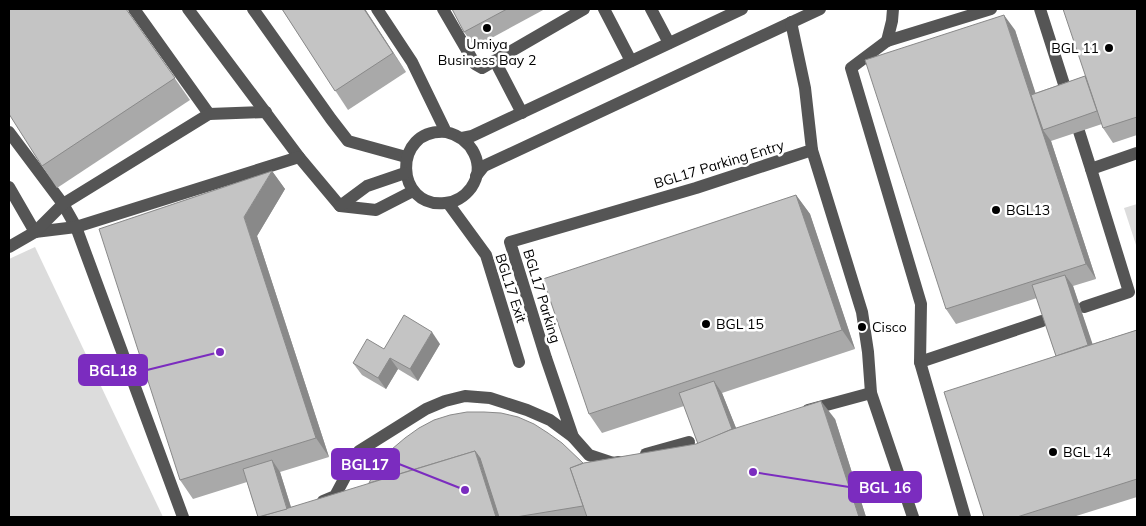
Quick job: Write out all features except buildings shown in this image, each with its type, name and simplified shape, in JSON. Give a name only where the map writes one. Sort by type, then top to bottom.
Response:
[{"type":"street","points":[[134,9],[210,114]]},
{"type":"street","points":[[188,9],[299,157],[340,206],[376,210],[413,191]]},
{"type":"street","points":[[253,9],[348,141],[406,157]]},
{"type":"street","points":[[377,9],[412,62],[446,132]]},
{"type":"street","points":[[443,9],[475,64],[482,68],[584,9]]},
{"type":"street","points":[[604,9],[631,61]]},
{"type":"street","points":[[651,9],[669,43]]},
{"type":"street","points":[[462,138],[472,136],[522,113],[742,9]]},
{"type":"street","points":[[476,176],[476,158],[468,144],[454,134],[433,132],[420,138],[406,157],[405,173],[413,191],[429,202],[448,203],[454,201],[465,195],[471,188],[476,176],[484,166],[820,9]]},
{"type":"street","points":[[965,517],[920,362],[921,304],[852,68],[887,41],[991,9]]},
{"type":"street","points":[[1040,9],[1129,292],[1084,307]]},
{"type":"street","points":[[887,41],[893,15]]},
{"type":"street","points":[[791,22],[805,88],[812,150],[862,312],[868,352],[871,393],[913,517]]},
{"type":"street","points":[[495,60],[522,113]]},
{"type":"street","points":[[9,246],[34,232],[62,204],[210,114],[266,112]]},
{"type":"street","points":[[9,132],[62,204],[76,227],[182,517]]},
{"type":"street","name":"BGL17 Parking Entry","points":[[510,242],[696,188],[812,150]]},
{"type":"street","points":[[1090,169],[1137,154]]},
{"type":"street","points":[[34,232],[76,227],[299,157]]},
{"type":"street","points":[[340,206],[367,186],[405,173]]},
{"type":"street","points":[[9,187],[34,232]]},
{"type":"street","name":"BGL17 Exit","points":[[448,203],[486,255],[519,362]]},
{"type":"street","name":"BGL17 Parking","points":[[510,242],[573,437]]},
{"type":"street","points":[[920,362],[1042,321]]},
{"type":"street","points":[[794,414],[871,393]]},
{"type":"street","points":[[312,506],[335,496],[359,451],[426,409],[445,401],[465,396],[490,398],[550,420],[573,437],[589,455],[613,463],[689,442]]},
{"type":"shaded area","points":[[1137,204],[1137,248],[1124,208]]},
{"type":"shaded area","points":[[35,247],[163,517],[9,517],[9,259]]},
{"type":"place","name":"Umiya Business Bay 2","points":[[487,28]]},
{"type":"place","name":"BGL 11","points":[[1109,48]]},
{"type":"place","name":"BGL13","points":[[996,210]]},
{"type":"place","name":"BGL 15","points":[[706,324]]},
{"type":"place","name":"Cisco","points":[[862,327]]},
{"type":"place","name":"BGL18","points":[[220,352]]},
{"type":"place","name":"BGL 14","points":[[1053,452]]},
{"type":"place","name":"BGL 16","points":[[753,472]]},
{"type":"place","name":"BGL17","points":[[465,490]]}]
